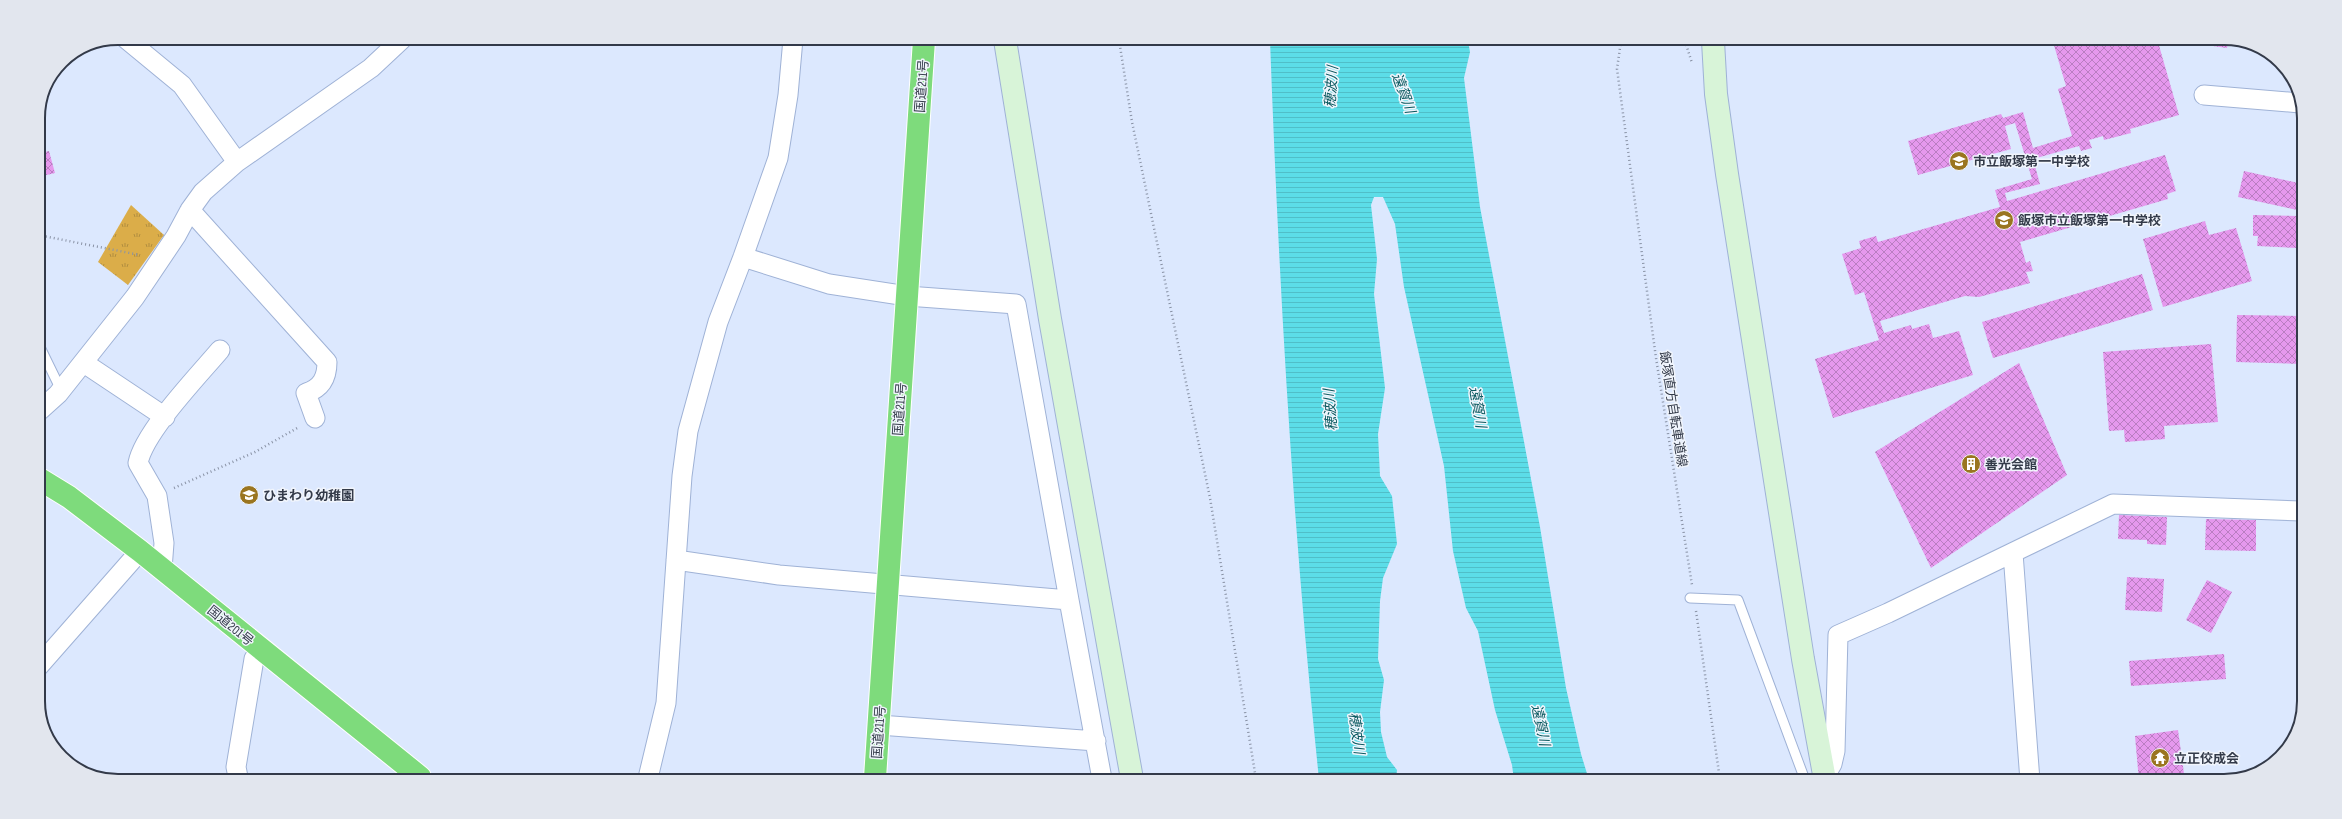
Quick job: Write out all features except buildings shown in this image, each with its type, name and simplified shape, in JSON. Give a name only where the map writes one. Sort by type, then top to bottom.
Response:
[{"type":"highway","name":"国道211号","points":[[875,774],[924,45]]},
{"type":"highway","name":"国道201号","points":[[45,482],[69,497],[140,551],[415,774]]},
{"type":"street","points":[[133,45],[182,85],[237,162]]},
{"type":"street","points":[[45,405],[61,390],[84,363],[135,297],[176,236],[190,210],[203,192],[237,162],[371,68],[396,45]]},
{"type":"street","points":[[649,774],[666,703],[682,476],[688,431],[718,322],[778,158],[788,95],[792,45]]},
{"type":"street","points":[[1006,45],[1050,319],[1131,774]]},
{"type":"street","points":[[1713,45],[1716,94],[1727,174],[1803,659],[1817,774]]},
{"type":"street","points":[[2204,95],[2296,103]]},
{"type":"street","points":[[190,210],[328,362],[327,374],[317,390],[306,393],[315,418]]},
{"type":"street","points":[[743,257],[830,284],[907,296],[1016,304],[1101,774]]},
{"type":"street","points":[[162,569],[164,543],[157,496],[138,464],[140,452],[165,417],[220,350]]},
{"type":"street","points":[[84,363],[165,417]]},
{"type":"street","points":[[1823,774],[1832,764],[1835,751],[1838,635],[2013,553],[2113,504],[2297,511]]},
{"type":"street","points":[[45,659],[140,551]]},
{"type":"street","points":[[2013,553],[2029,774]]},
{"type":"street","points":[[676,560],[779,575],[888,586],[1069,600]]},
{"type":"street","points":[[237,774],[236,767],[254,659],[260,649]]},
{"type":"street","points":[[879,725],[1096,741]]},
{"type":"lane","points":[[45,357],[61,390]]},
{"type":"lane","points":[[1692,598],[1738,600],[1816,774]]},
{"type":"path","points":[[1120,45],[1132,122],[1210,498],[1255,774]]},
{"type":"path","name":"飯塚直方自転車道線","points":[[1620,45],[1617,69],[1656,358],[1719,774]]},
{"type":"path","points":[[45,236],[160,259]]},
{"type":"path","points":[[157,496],[255,452],[315,418]]},
{"type":"green space","points":[[131,205],[164,235],[128,285],[98,262]]},
{"type":"water","points":[[1270,45],[1469,45],[1470,52],[1464,78],[1480,207],[1540,527],[1566,688],[1587,774],[1513,774],[1512,765],[1495,710],[1478,631],[1466,608],[1453,551],[1444,466],[1404,287],[1395,224],[1383,197],[1374,197],[1371,205],[1377,259],[1374,294],[1385,388],[1378,434],[1380,476],[1392,496],[1397,544],[1383,578],[1380,601],[1378,659],[1384,680],[1380,712],[1381,732],[1387,757],[1397,770],[1397,774],[1319,774],[1294,503],[1278,225]]},
{"type":"place","name":"市立飯塚第一中学校","points":[[1959,161]]},
{"type":"place","name":"飯塚市立飯塚第一中学校","points":[[2004,220]]},
{"type":"place","name":"善光会館","points":[[1971,464]]},
{"type":"place","name":"ひまわり幼稚園","points":[[249,495]]},
{"type":"place","name":"立正佼成会","points":[[2160,758]]},
{"type":"water label","name":"穂波川","points":[[1331,87]]},
{"type":"water label","name":"遠賀川","points":[[1404,93]]},
{"type":"water label","name":"遠賀川","points":[[1478,407]]},
{"type":"water label","name":"穂波川","points":[[1330,410]]},
{"type":"water label","name":"遠賀川","points":[[1541,725]]},
{"type":"water label","name":"穂波川","points":[[1357,733]]}]
